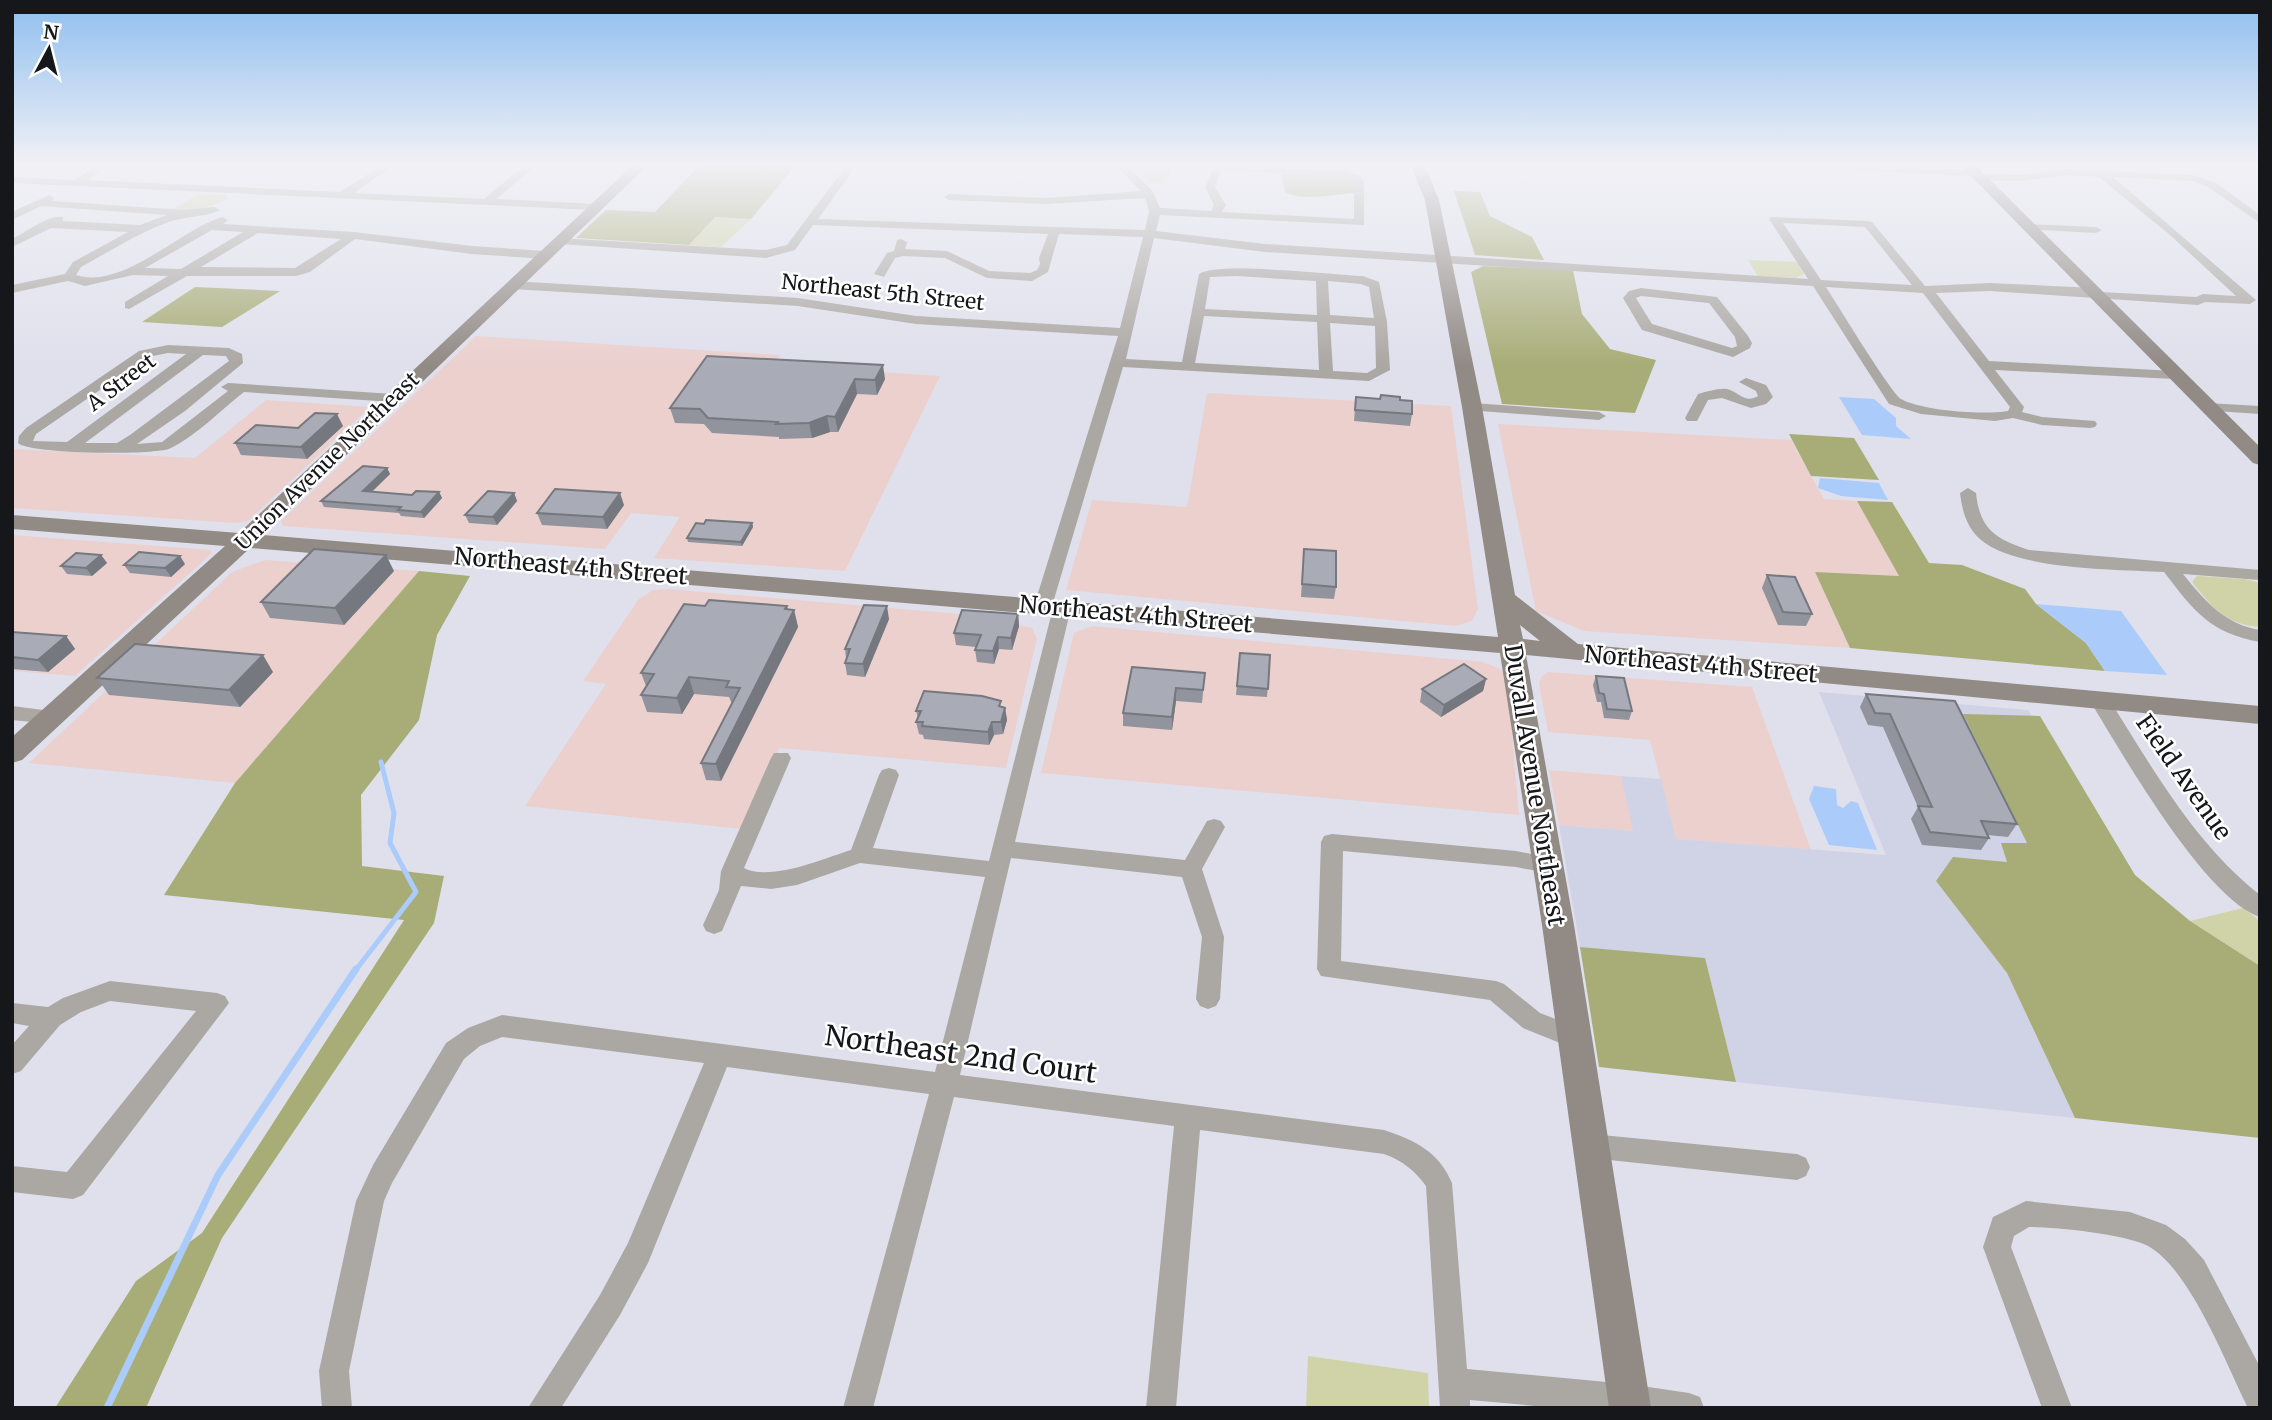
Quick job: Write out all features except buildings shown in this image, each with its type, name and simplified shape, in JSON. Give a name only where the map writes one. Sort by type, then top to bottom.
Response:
[{"type":"main road","name":"Union Avenue Northeast","points":[[12,753],[245,539],[569,232]]},
{"type":"main road","name":"Duvall Avenue Northeast","points":[[1439,232],[1472,407],[1548,865],[1629,1403]]},
{"type":"main road","points":[[2034,232],[2260,459]]},
{"type":"main road","name":"Northeast 4th Street","points":[[12,522],[245,539],[1512,646],[2260,715]]},
{"type":"main road","points":[[1461,642],[1486,624],[1504,598],[1573,652]]},
{"type":"street","points":[[12,244],[34,232]]},
{"type":"street","points":[[69,277],[77,265],[140,232]]},
{"type":"street","points":[[12,289],[69,277],[77,281],[95,281],[132,271],[202,232]]},
{"type":"street","points":[[129,305],[251,232]]},
{"type":"street","points":[[300,232],[438,243],[472,250],[545,254]]},
{"type":"street","points":[[559,241],[766,254],[791,248],[803,232]]},
{"type":"street","points":[[902,252],[899,245],[907,232]]},
{"type":"street","points":[[880,274],[891,256],[902,252],[947,255],[994,275],[1038,275],[1046,264],[1045,258],[1054,232]]},
{"type":"street","points":[[1116,232],[1265,248],[1924,289],[1990,286],[2197,301],[2203,298],[2254,301]]},
{"type":"street","points":[[1783,232],[1894,401],[1908,408],[1995,417],[2012,414],[2042,421],[2090,424]]},
{"type":"street","points":[[1876,232],[2017,407],[2012,414]]},
{"type":"street","points":[[2173,232],[2254,301]]},
{"type":"street","points":[[858,1408],[945,1083],[1000,860],[1053,607],[1118,363],[1148,234]]},
{"type":"street","points":[[132,271],[284,273],[306,269],[354,235]]},
{"type":"street","points":[[1265,248],[1265,274]]},
{"type":"street","points":[[1630,270],[1642,292]]},
{"type":"street","points":[[1118,363],[1369,377],[1378,375],[1383,370],[1381,322],[1375,285],[1265,274],[1205,274],[1188,366]]},
{"type":"street","points":[[1322,278],[1326,375]]},
{"type":"street","name":"Northeast 5th Street","points":[[512,285],[798,302],[916,320],[1125,332]]},
{"type":"street","points":[[1692,418],[1703,397],[1724,393],[1735,382],[1739,367],[1743,348],[1745,343],[1713,300],[1642,292],[1633,294],[1629,298],[1647,327],[1739,367],[1761,388],[1766,397],[1757,403],[1737,401],[1724,393]]},
{"type":"street","points":[[1196,312],[1381,322]]},
{"type":"street","points":[[152,351],[199,351],[229,352],[237,357],[236,363],[138,438],[120,446],[100,449],[25,443],[31,431],[127,364],[152,351]]},
{"type":"street","name":"A Street","points":[[69,447],[199,351]]},
{"type":"street","points":[[1985,365],[2174,375]]},
{"type":"street","points":[[206,386],[393,398]]},
{"type":"street","points":[[120,446],[150,450],[167,445],[241,388]]},
{"type":"street","points":[[1472,407],[1599,415]]},
{"type":"street","points":[[2206,407],[2260,410]]},
{"type":"street","points":[[1968,493],[1968,512],[1982,533],[2012,551],[2037,557],[2260,575]]},
{"type":"street","points":[[2169,567],[2216,622],[2241,633],[2260,636]]},
{"type":"street","name":"Field Avenue","points":[[2100,702],[2185,832],[2216,869],[2260,908]]},
{"type":"street","points":[[12,713],[52,717]]},
{"type":"street","points":[[714,925],[730,890],[732,871],[781,758]]},
{"type":"street","points":[[860,855],[889,775]]},
{"type":"street","points":[[1208,999],[1213,937],[1191,869],[1214,827]]},
{"type":"street","points":[[1548,865],[1516,859],[1332,842],[1329,970],[1496,990],[1514,1011],[1546,1030],[1574,1038]]},
{"type":"street","points":[[732,871],[746,879],[771,880],[797,876],[860,855],[1191,869]]},
{"type":"street","points":[[12,1063],[51,1018],[72,1005],[110,990],[217,1003],[73,1186],[12,1179]]},
{"type":"street","points":[[12,1013],[51,1018]]},
{"type":"street","name":"Northeast 2nd Court","points":[[337,1408],[334,1371],[370,1201],[382,1174],[455,1051],[484,1030],[502,1026],[1384,1142],[1406,1149],[1425,1162],[1439,1183],[1454,1395]]},
{"type":"street","points":[[543,1408],[610,1305],[638,1253],[720,1055]]},
{"type":"street","points":[[1161,1408],[1188,1116]]},
{"type":"street","points":[[1591,1146],[1797,1167]]},
{"type":"street","points":[[2057,1408],[1997,1247],[2003,1227],[2026,1214],[2130,1226],[2157,1235],[2175,1249],[2194,1270],[2260,1399]]},
{"type":"street","points":[[1454,1395],[1689,1408]]},
{"type":"shaded area","points":[[476,336],[780,355],[773,365],[940,376],[845,571],[654,558],[680,517],[631,513],[605,549],[283,526],[281,521]]},
{"type":"shaded area","points":[[1207,393],[1451,406],[1478,609],[1472,621],[1456,626],[1066,590],[1092,500],[1187,507]]},
{"type":"shaded area","points":[[266,400],[370,407],[248,521],[236,523],[12,508],[12,449],[195,458]]},
{"type":"shaded area","points":[[1498,424],[1791,440],[1824,499],[1857,501],[1899,576],[1815,572],[1850,648],[1584,631],[1536,611]]},
{"type":"shaded area","points":[[12,535],[211,550],[212,553],[75,676],[12,671]]},
{"type":"shaded area","points":[[265,560],[419,571],[235,783],[29,763],[232,572]]},
{"type":"shaded area","points":[[668,589],[1019,619],[1017,625],[1032,628],[1037,639],[1006,768],[780,748],[741,829],[525,806],[606,684],[583,681],[639,599],[653,590]]},
{"type":"shaded area","points":[[1092,626],[1483,662],[1498,668],[1507,675],[1519,815],[1041,773],[1074,633]]},
{"type":"shaded area","points":[[1548,672],[1752,687],[1811,850],[1676,839],[1650,740],[1548,732],[1539,684],[1541,677]]},
{"type":"shaded area","points":[[1819,692],[2028,710],[2124,872],[1953,858],[2075,1118],[1736,1082],[1705,959],[1580,947],[1559,825],[1633,831],[1621,776],[1661,779],[1676,839],[1886,855]]},
{"type":"shaded area","points":[[1549,770],[1621,776],[1634,831],[1559,825]]},
{"type":"green space","points":[[582,232],[701,232],[689,245],[576,238]]},
{"type":"green space","points":[[701,232],[737,232],[721,247],[689,245]]},
{"type":"green space","points":[[1468,232],[1523,232],[1532,237],[1544,260],[1475,255]]},
{"type":"green space","points":[[1748,260],[1797,262],[1804,274],[1796,278],[1758,276]]},
{"type":"green space","points":[[1483,266],[1573,270],[1582,314],[1610,349],[1656,360],[1635,413],[1502,404],[1471,272]]},
{"type":"green space","points":[[195,287],[280,291],[222,327],[142,322]]},
{"type":"green space","points":[[1789,434],[1854,438],[1879,480],[1811,476]]},
{"type":"green space","points":[[1857,501],[1892,502],[1929,563],[1962,565],[2025,589],[2036,604],[2086,643],[2105,671],[1850,648],[1815,572],[1899,576]]},
{"type":"green space","points":[[419,571],[470,576],[437,635],[419,720],[361,795],[362,866],[444,876],[434,923],[222,1238],[146,1408],[55,1408],[136,1281],[202,1233],[404,920],[164,895],[235,783]]},
{"type":"green space","points":[[2197,576],[2245,579],[2260,583],[2260,627],[2237,622],[2220,613],[2192,582]]},
{"type":"green space","points":[[1963,714],[2040,716],[2135,875],[2190,921],[2260,966],[2260,1138],[2075,1118],[2007,973],[1936,881],[1953,857],[2007,862],[2001,843],[2027,843]]},
{"type":"green space","points":[[2243,908],[2260,921],[2260,966],[2190,921]]},
{"type":"green space","points":[[1580,947],[1705,958],[1736,1082],[1599,1067]]},
{"type":"green space","points":[[1308,1356],[1428,1373],[1429,1408],[1306,1408]]},
{"type":"water","points":[[1839,397],[1874,399],[1896,418],[1896,426],[1911,439],[1862,435]]},
{"type":"water","points":[[1820,478],[1879,483],[1888,500],[1841,496],[1818,488]]},
{"type":"water","points":[[2036,604],[2121,611],[2167,675],[2105,671],[2086,643]]},
{"type":"water","points":[[1814,786],[1836,789],[1837,805],[1843,808],[1851,801],[1858,803],[1877,850],[1829,845],[1809,799]]},
{"type":"waterway","points":[[355,971],[416,892],[390,843],[394,813],[381,762]]},
{"type":"waterway","points":[[107,1408],[218,1175],[356,969]]}]
